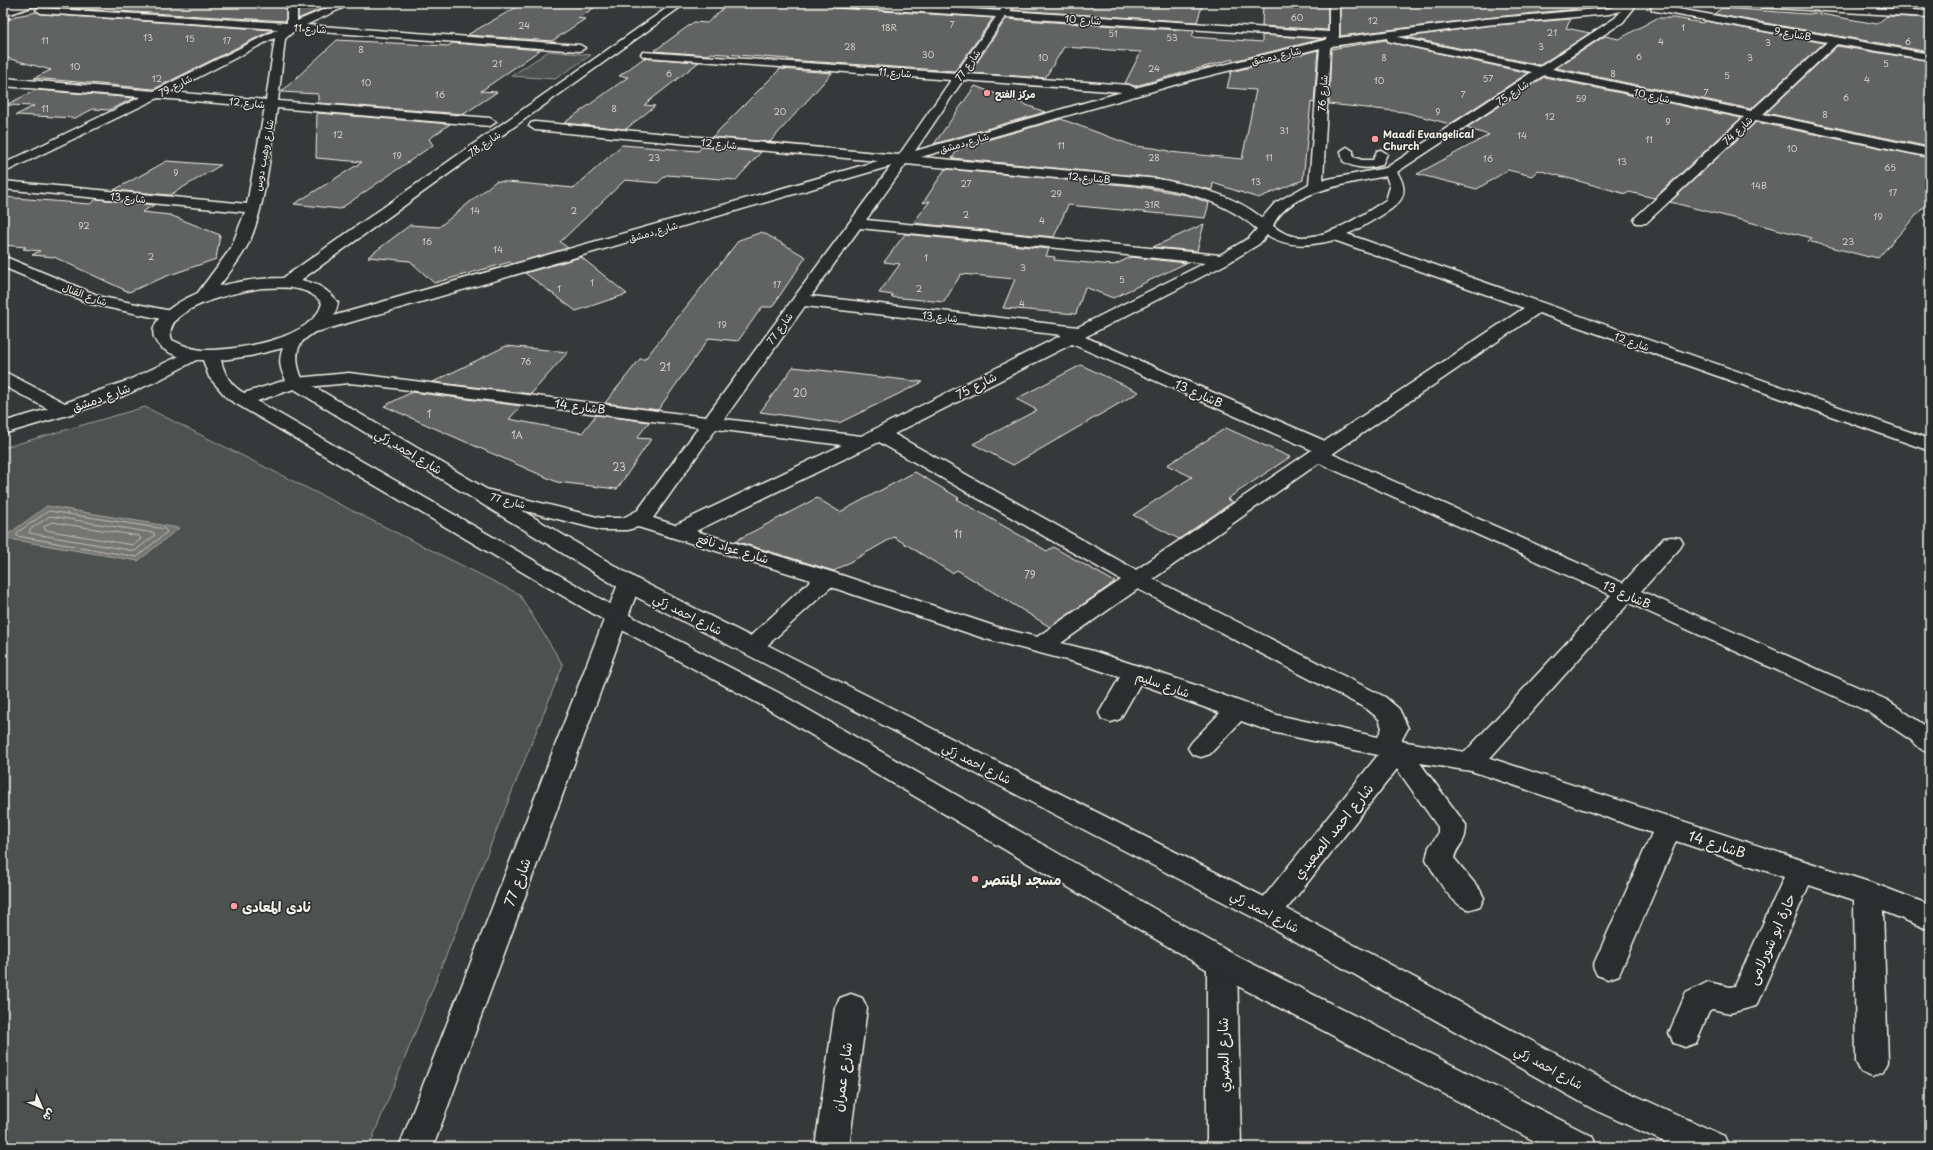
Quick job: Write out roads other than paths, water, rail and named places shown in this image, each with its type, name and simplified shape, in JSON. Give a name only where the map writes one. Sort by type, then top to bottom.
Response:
[{"type":"street","points":[[7,12],[33,3]]},
{"type":"street","points":[[292,3],[292,27]]},
{"type":"street","name":"شارع 79","points":[[3,169],[157,94],[266,38],[348,3]]},
{"type":"street","name":"شارع 78","points":[[287,283],[681,3]]},
{"type":"street","name":"شارع 10","points":[[833,3],[1003,14],[1330,39]]},
{"type":"street","name":"شارع 77","points":[[482,494],[601,524],[627,524],[638,520],[645,514],[902,160],[1010,3]]},
{"type":"street","name":"شارع 76","points":[[1316,186],[1324,55],[1330,39],[1334,3]]},
{"type":"street","points":[[1738,3],[1930,14]]},
{"type":"street","name":"شارع 9B","points":[[1630,7],[1656,6],[1930,57]]},
{"type":"street","name":"شارع دمشق","points":[[3,428],[64,410],[153,376],[202,354],[231,354],[254,350],[306,332],[1143,90],[1330,39],[1485,22],[1598,12],[1630,7]]},
{"type":"street","name":"شارع 75","points":[[679,531],[872,438],[1224,260],[1254,241],[1265,228],[1270,216],[1280,206],[1316,186],[1390,171],[1543,72],[1619,20],[1630,7]]},
{"type":"street","name":"شارع 11","points":[[41,10],[580,48]]},
{"type":"street","name":"شارع وهيب دوس","points":[[202,298],[238,249],[244,237],[253,209],[272,104],[280,38],[292,27]]},
{"type":"street","name":"شارع 10","points":[[1375,35],[1543,72],[1930,153]]},
{"type":"street","name":"شارع 74","points":[[1641,220],[1835,40]]},
{"type":"street","name":"شارع 11","points":[[647,54],[1143,90]]},
{"type":"street","name":"شارع 12","points":[[3,82],[490,122]]},
{"type":"street","name":"شارع 12","points":[[535,126],[902,160]]},
{"type":"street","name":"شارع 12B","points":[[902,160],[1158,183],[1192,190],[1233,205],[1252,215],[1265,228]]},
{"type":"street","points":[[1265,228],[1274,234],[1301,241],[1323,240],[1334,235],[1392,203],[1398,187],[1390,171]]},
{"type":"street","name":"شارع 13","points":[[3,185],[253,209]]},
{"type":"street","points":[[856,223],[1224,260]]},
{"type":"street","name":"شارع 12","points":[[1334,235],[1930,445]]},
{"type":"street","name":"شارع القنال","points":[[3,261],[97,301],[171,316]]},
{"type":"street","points":[[296,383],[288,369],[288,353],[306,332],[327,314],[330,303],[323,293],[313,288],[287,283],[259,284],[230,289],[202,298],[184,306],[171,316],[163,325],[161,335],[166,343],[177,350],[202,354],[221,382],[234,394],[617,618],[770,699],[1222,963],[1580,1147]]},
{"type":"street","name":"شارع 13","points":[[799,300],[1076,335]]},
{"type":"street","points":[[1041,646],[1322,452],[1536,307]]},
{"type":"street","name":"شارع 13B","points":[[1076,335],[1322,452],[1626,593],[1878,706],[1920,734],[1930,743]]},
{"type":"street","points":[[3,378],[64,410]]},
{"type":"street","name":"شارع 14B","points":[[243,399],[296,383],[348,378],[711,423],[872,438]]},
{"type":"street","name":"شارع احمد زكي","points":[[296,383],[629,584],[1268,912],[1605,1098],[1712,1147]]},
{"type":"street","name":"شارع احمد الصعيدي","points":[[872,438],[1137,580],[1376,703],[1390,715],[1395,728],[1391,749],[1268,912]]},
{"type":"street","name":"شارع عواد نافع","points":[[638,520],[679,531],[827,578]]},
{"type":"street","points":[[1471,762],[1672,543]]},
{"type":"street","points":[[752,647],[827,578]]},
{"type":"street","name":"شارع سليم","points":[[827,578],[994,634],[1085,657],[1272,723],[1391,749],[1471,762],[1503,771]]},
{"type":"street","name":"شارع 77","points":[[416,1147],[629,584]]},
{"type":"street","points":[[1111,713],[1134,674]]},
{"type":"street","points":[[1201,748],[1237,710]]},
{"type":"street","points":[[1391,749],[1452,825],[1452,837],[1443,847],[1440,859],[1450,875],[1470,898]]},
{"type":"street","name":"شارع 14B","points":[[1503,771],[1668,828],[1868,893],[1930,918]]},
{"type":"street","points":[[1608,966],[1668,828]]},
{"type":"street","name":"حارة ابو شورلامى","points":[[1685,1033],[1696,1002],[1708,995],[1730,1000],[1745,997],[1801,871]]},
{"type":"street","points":[[1868,893],[1872,1062]]},
{"type":"street","name":"شارع البصري","points":[[1222,963],[1224,1147]]},
{"type":"street","name":"شارع عمران","points":[[832,1147],[851,1008]]},
{"type":"lane","points":[[1347,151],[1347,158],[1359,163],[1374,164],[1378,162],[1381,154]]},
{"type":"lane","points":[[1356,178],[1359,163]]},
{"type":"water","points":[[47,506],[179,528],[138,561],[3,538]]},
{"type":"place","name":"مركز الفتح","points":[[987,93]]},
{"type":"place","name":"Maadi Evangelical Church","points":[[1375,139]]},
{"type":"place","name":"مسجد المنتصر","points":[[975,879]]},
{"type":"place","name":"نادى المعادى","points":[[234,906]]}]
